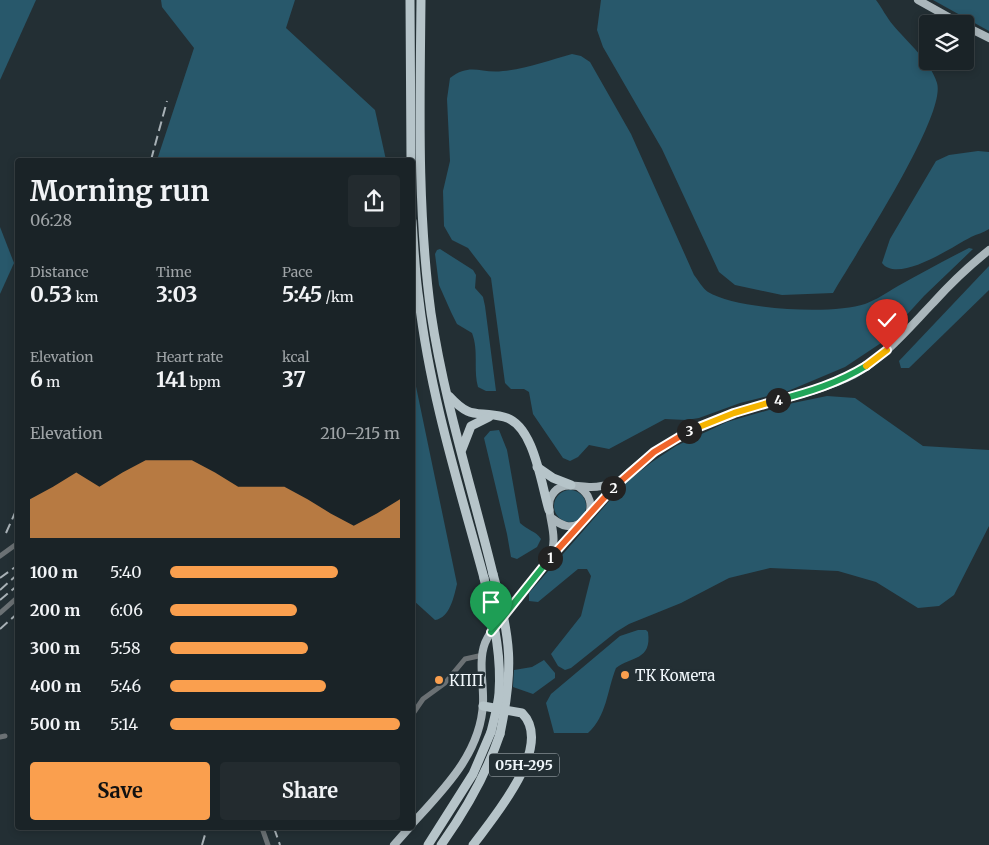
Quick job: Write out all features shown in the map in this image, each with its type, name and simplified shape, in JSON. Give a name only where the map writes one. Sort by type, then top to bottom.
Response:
[{"type":"highway","points":[[410,0],[411,158]]},
{"type":"highway","points":[[421,0],[421,200],[431,313],[447,394],[507,628],[510,658],[508,696],[496,733],[474,774],[428,845]]},
{"type":"highway","points":[[415,255],[419,301],[428,357],[456,480],[484,578],[496,630],[500,661],[496,733],[492,757],[469,805],[441,845]]},
{"type":"highway","points":[[447,394],[468,412],[504,417],[519,426],[525,434],[551,514]]},
{"type":"highway","points":[[462,450],[471,426],[491,416]]},
{"type":"highway","name":"05Н-295","points":[[537,467],[554,478],[575,486]]},
{"type":"highway","name":"05Н-295","points":[[473,845],[510,795],[529,752],[532,733],[530,723],[522,713],[483,706]]},
{"type":"main road","points":[[918,0],[945,15]]},
{"type":"main road","points":[[974,30],[989,38]]},
{"type":"main road","name":"05Н-295","points":[[415,820],[465,761],[476,736],[483,706],[484,646],[498,621],[547,562],[621,480],[654,452],[677,437],[704,424],[817,389],[863,368],[900,338],[952,283],[989,250]]},
{"type":"main road","name":"05Н-295","points":[[547,562],[554,542],[548,503],[554,492],[564,485],[598,486],[621,480]]},
{"type":"main road","points":[[551,514],[560,525],[569,527],[578,525],[586,519],[590,513],[589,498],[575,486]]},
{"type":"main road","points":[[394,845],[407,830]]},
{"type":"street","points":[[0,556],[15,545]]},
{"type":"street","points":[[0,613],[15,600]]},
{"type":"street","points":[[415,711],[423,699],[445,684],[465,659],[483,655]]},
{"type":"street","points":[[263,830],[268,845]]},
{"type":"shaded area","points":[[0,0],[36,0],[0,80]]},
{"type":"shaded area","points":[[161,0],[295,0],[286,28],[375,110],[386,158],[158,158],[194,48],[162,7]]},
{"type":"shaded area","points":[[601,0],[876,0],[893,25],[919,54],[919,70],[932,70],[937,83],[936,100],[928,125],[914,155],[833,293],[782,295],[735,285],[719,272],[662,149],[603,47],[597,30]]},
{"type":"shaded area","points":[[933,0],[989,0],[989,31],[974,23],[974,15],[960,15]]},
{"type":"shaded area","points":[[572,54],[581,56],[590,62],[631,134],[694,275],[708,292],[722,298],[762,307],[809,310],[850,307],[865,304],[969,248],[973,249],[924,296],[881,343],[845,367],[788,391],[740,403],[699,418],[686,420],[665,419],[609,449],[589,445],[578,457],[570,461],[563,458],[533,414],[529,392],[524,389],[511,389],[505,383],[491,278],[468,248],[452,240],[444,226],[443,191],[450,161],[447,99],[450,78],[464,71],[495,72],[512,70]]},
{"type":"shaded area","points":[[978,151],[989,152],[989,229],[912,267],[890,268],[882,263],[890,239],[936,161],[949,155]]},
{"type":"shaded area","points":[[0,227],[14,263],[0,294]]},
{"type":"shaded area","points":[[440,249],[473,270],[476,275],[475,288],[483,297],[485,306],[496,391],[486,391],[478,387],[475,346],[472,333],[457,324],[439,285],[435,254]]},
{"type":"shaded area","points":[[989,266],[989,290],[909,368],[901,368],[899,361]]},
{"type":"shaded area","points":[[415,382],[457,584],[448,611],[435,620],[415,602]]},
{"type":"shaded area","points":[[827,396],[855,398],[923,446],[989,450],[989,526],[954,595],[939,606],[918,608],[876,582],[838,571],[770,568],[729,578],[681,603],[629,624],[571,668],[565,670],[558,666],[551,654],[581,616],[591,576],[587,569],[578,569],[538,602],[529,601],[529,593],[624,484],[676,446],[727,422],[793,403]]},
{"type":"shaded area","points":[[499,430],[507,450],[520,523],[537,534],[541,539],[537,547],[517,559],[511,557],[484,438],[490,431]]},
{"type":"shaded area","points":[[570,490],[582,494],[586,506],[582,518],[570,522],[558,518],[554,506],[558,494]]},
{"type":"shaded area","points":[[638,630],[646,630],[648,632],[647,648],[644,653],[616,668],[603,711],[594,726],[588,733],[554,733],[546,703],[551,694],[620,636]]},
{"type":"shaded area","points":[[544,660],[555,673],[555,678],[533,694],[513,687],[514,670],[532,667]]},
{"type":"railway","points":[[152,158],[167,101]]},
{"type":"railway","points":[[6,533],[15,513]]},
{"type":"railway","points":[[0,578],[15,567]]},
{"type":"railway","points":[[0,590],[15,577]]},
{"type":"railway","points":[[0,600],[15,588]]},
{"type":"railway","points":[[0,629],[15,616]]},
{"type":"railway","points":[[202,845],[206,830]]},
{"type":"railway","points":[[275,830],[280,845]]},
{"type":"place","name":"ТК Комета","points":[[625,675]]},
{"type":"place","name":"КПП","points":[[439,680]]},
{"type":"route","points":[[491,632],[547,562],[613,488],[635,466],[654,452],[677,437],[704,424],[734,413],[817,389],[852,375],[887,350]]}]
